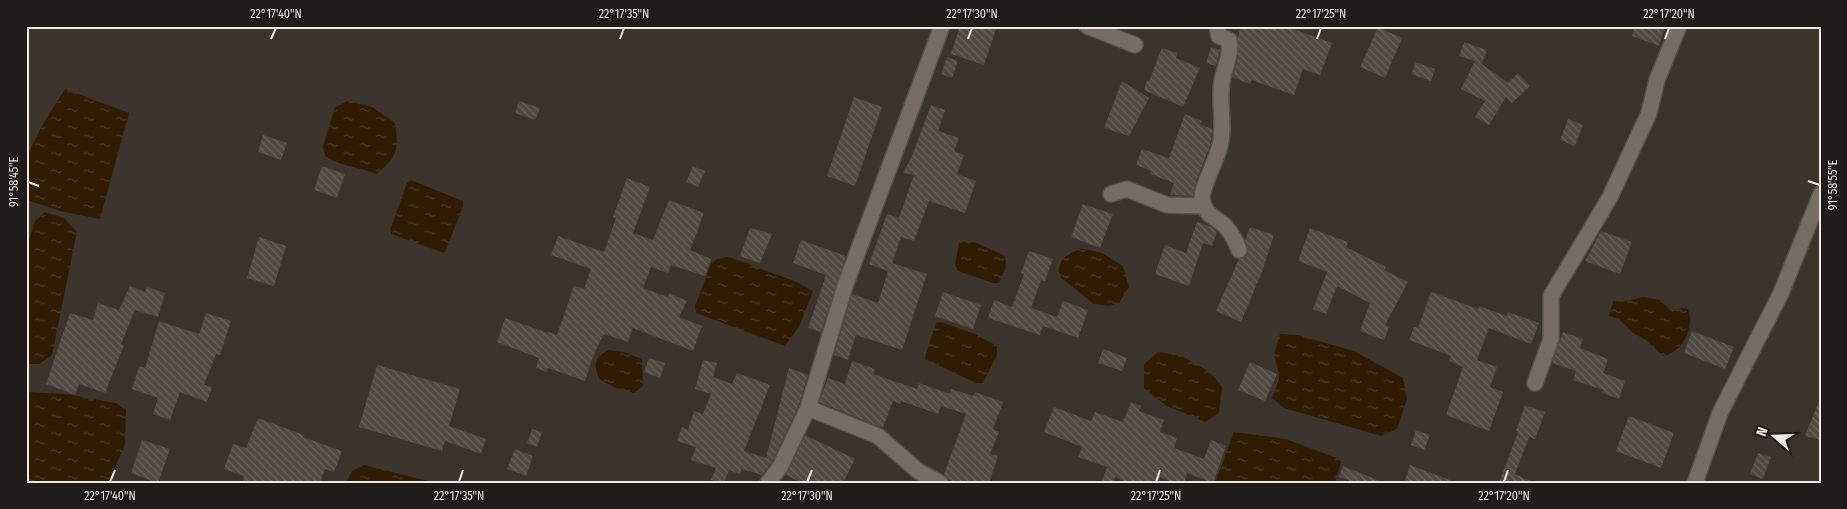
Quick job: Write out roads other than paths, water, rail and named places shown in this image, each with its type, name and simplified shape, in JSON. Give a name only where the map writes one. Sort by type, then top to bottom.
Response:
[{"type":"street","points":[[768,483],[780,467],[808,408],[844,286],[942,26]]},
{"type":"street","points":[[1087,26],[1135,44]]},
{"type":"street","points":[[1217,26],[1218,36],[1229,40],[1231,53],[1222,80],[1220,147],[1202,197],[1205,212],[1225,226],[1236,239],[1239,250]]},
{"type":"street","points":[[1535,383],[1551,339],[1551,296],[1610,198],[1650,113],[1657,80],[1679,26]]},
{"type":"street","points":[[1111,194],[1127,189],[1167,205],[1204,206]]},
{"type":"street","points":[[1695,483],[1720,413],[1781,293],[1821,194]]},
{"type":"street","points":[[808,408],[878,436],[918,471],[940,483]]},
{"type":"water","points":[[65,89],[129,113],[100,219],[64,212],[26,200],[26,158],[43,124]]},
{"type":"water","points":[[348,101],[372,107],[395,123],[397,146],[395,152],[389,162],[377,174],[338,163],[325,156],[323,146],[335,107]]},
{"type":"water","points":[[411,180],[463,201],[463,206],[444,253],[391,234],[390,230],[407,183]]},
{"type":"water","points":[[45,212],[64,218],[77,232],[52,355],[39,364],[26,364],[26,250],[35,221]]},
{"type":"water","points":[[967,241],[977,243],[1005,256],[1006,267],[999,283],[993,283],[958,271],[955,265],[959,243]]},
{"type":"water","points":[[1080,248],[1102,253],[1123,266],[1129,287],[1119,303],[1109,306],[1094,304],[1061,278],[1058,270],[1063,258]]},
{"type":"water","points":[[729,257],[797,282],[813,291],[799,327],[785,346],[696,313],[695,306],[711,264],[717,259]]},
{"type":"water","points":[[1643,297],[1660,300],[1672,312],[1681,308],[1688,309],[1690,323],[1686,338],[1670,354],[1663,356],[1646,340],[1633,333],[1619,319],[1609,316],[1613,301],[1622,302]]},
{"type":"water","points":[[941,322],[975,334],[997,346],[997,355],[983,383],[976,383],[925,359],[936,323]]},
{"type":"water","points":[[1280,334],[1298,335],[1354,351],[1403,378],[1407,399],[1397,429],[1381,436],[1284,408],[1272,398],[1279,380],[1274,355]]},
{"type":"water","points":[[609,350],[624,352],[642,359],[643,386],[634,393],[616,388],[600,380],[596,370],[596,362],[604,352]]},
{"type":"water","points":[[1158,352],[1182,356],[1211,373],[1222,387],[1219,413],[1205,422],[1167,406],[1144,389],[1144,364]]},
{"type":"water","points":[[26,392],[66,394],[116,403],[126,410],[125,445],[108,483],[41,483],[26,478]]},
{"type":"water","points":[[1234,432],[1286,439],[1342,460],[1335,483],[1215,483]]},
{"type":"water","points":[[364,465],[436,483],[346,483],[352,471]]}]
